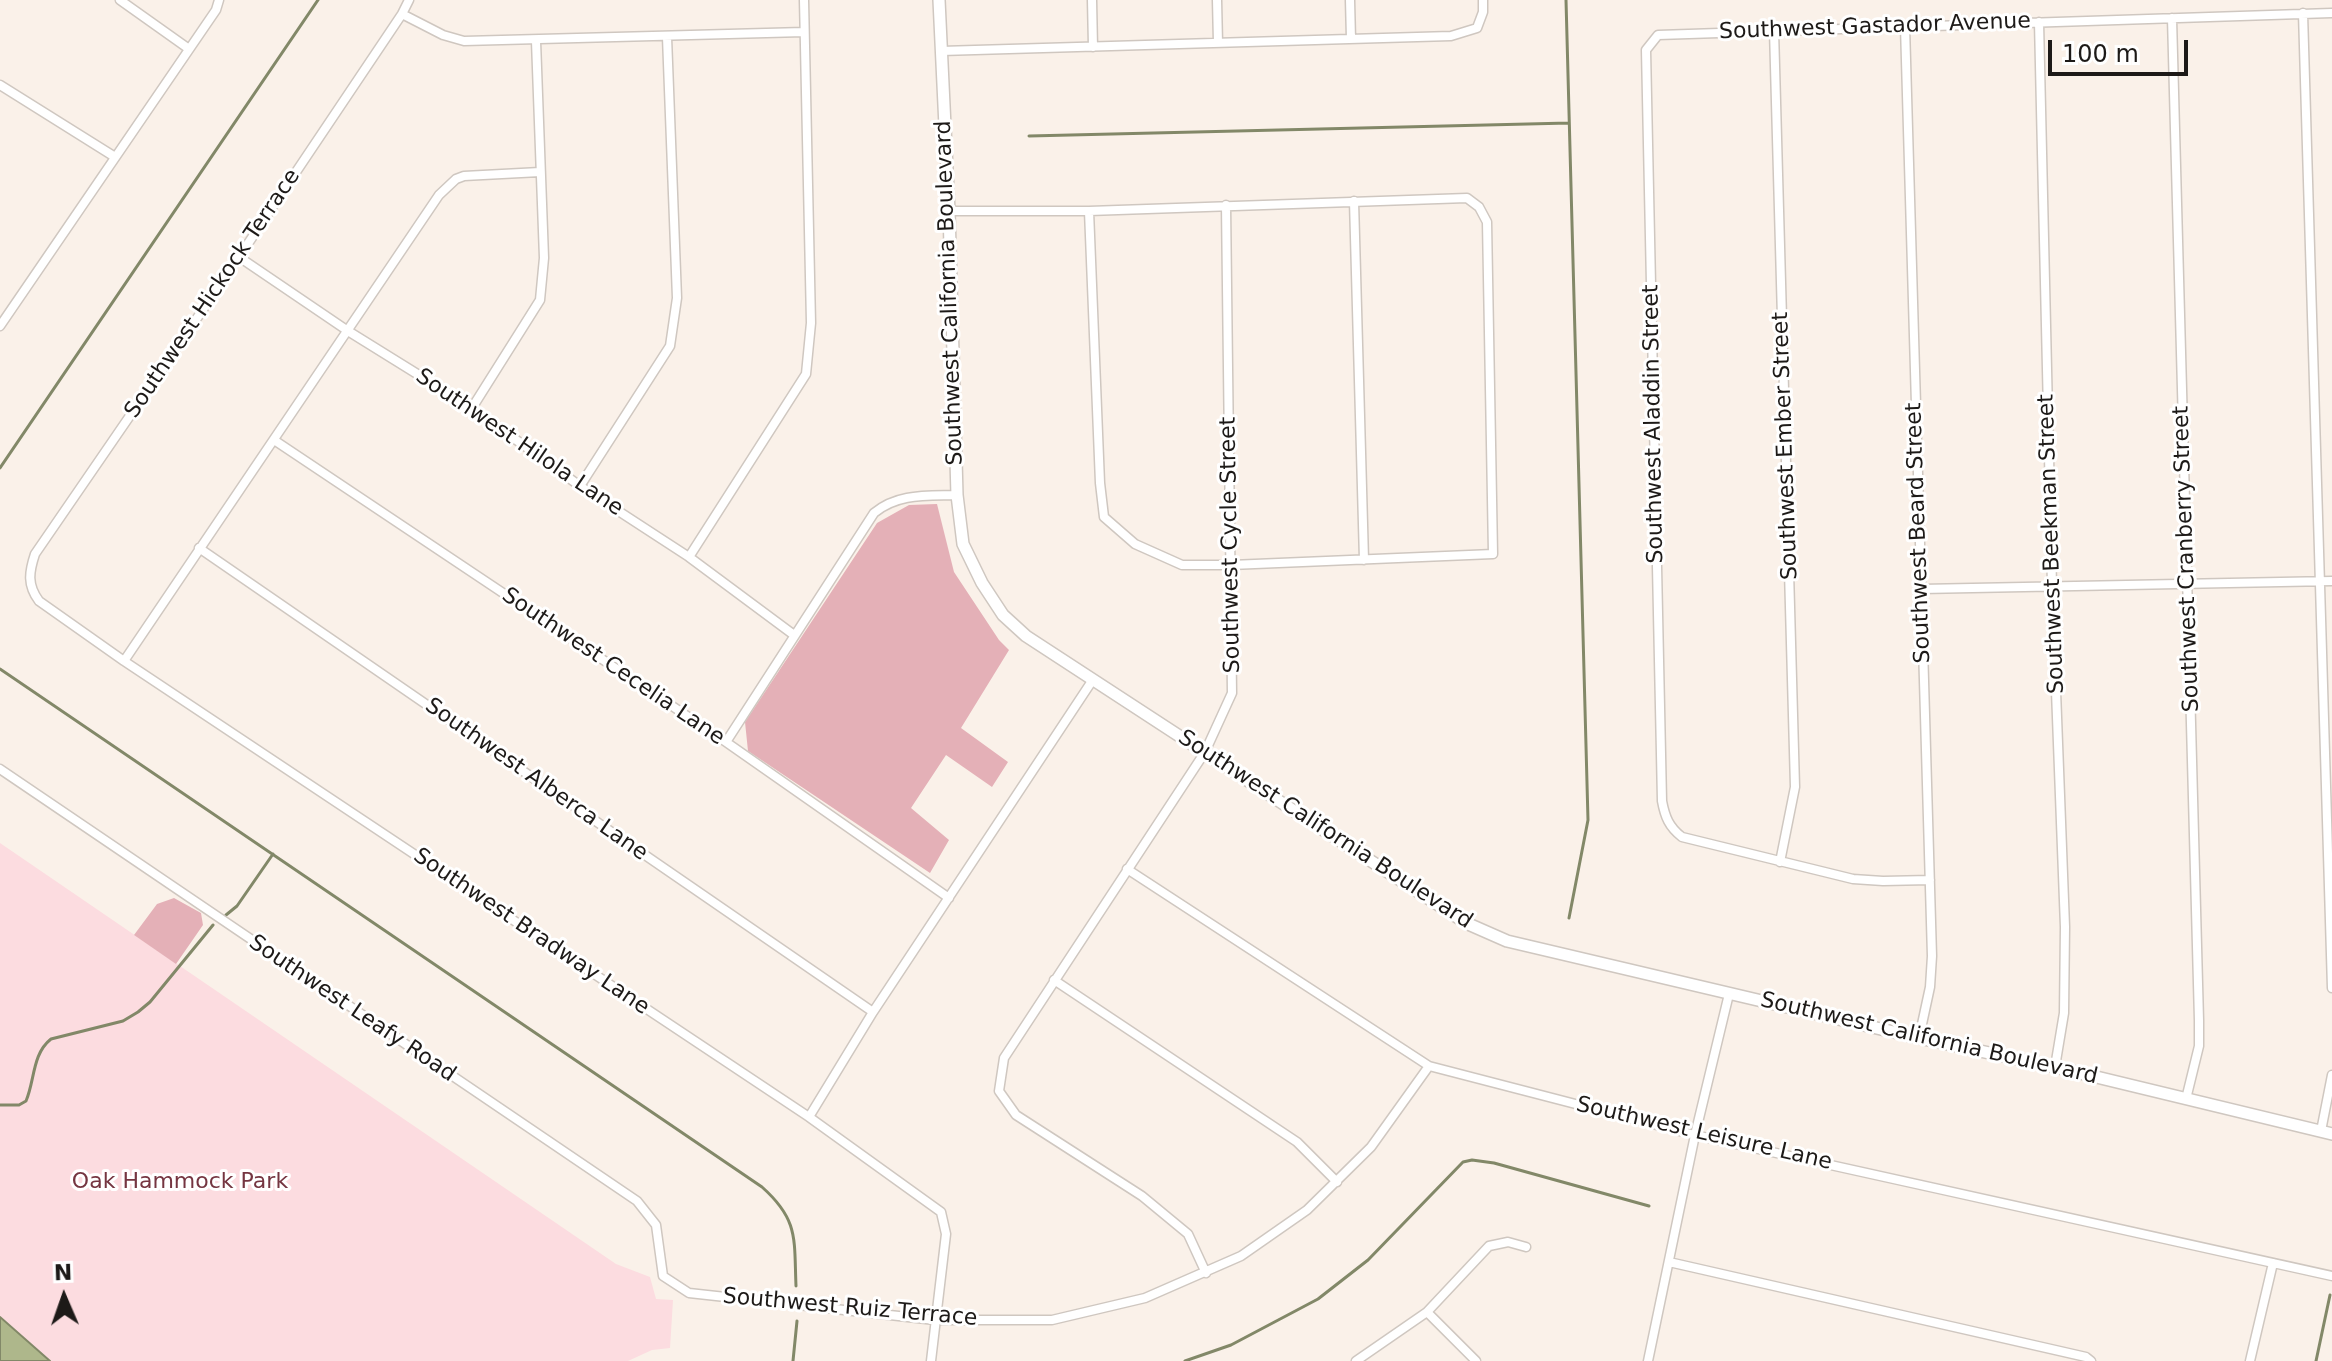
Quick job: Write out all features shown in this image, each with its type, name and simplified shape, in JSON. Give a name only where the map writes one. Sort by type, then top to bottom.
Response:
[{"type":"street","points":[[120,0],[189,49]]},
{"type":"street","points":[[0,326],[216,10],[219,0]]},
{"type":"street","name":"Southwest Hickock Terrace","points":[[32,591],[29,573],[35,554],[239,257],[409,0]]},
{"type":"street","points":[[689,557],[806,374],[811,323],[804,0]]},
{"type":"street","name":"Southwest California Boulevard","points":[[939,0],[957,495],[963,544],[982,583],[1003,615],[1026,636],[1487,934],[1729,994],[2326,1132]]},
{"type":"street","points":[[1092,0],[1093,47]]},
{"type":"street","points":[[1217,0],[1218,43]]},
{"type":"street","points":[[1350,0],[1351,39]]},
{"type":"street","points":[[941,51],[1451,36],[1477,28],[1483,12],[1483,0]]},
{"type":"street","points":[[2303,13],[2332,988]]},
{"type":"street","name":"Southwest Gastador Avenue","points":[[1658,35],[2332,13]]},
{"type":"street","points":[[402,14],[443,35],[464,41],[804,32]]},
{"type":"street","name":"Southwest Cranberry Street","points":[[2172,18],[2199,1034],[2186,1099]]},
{"type":"street","name":"Southwest Beekman Street","points":[[2039,22],[2052,586],[2065,927],[2064,1013],[2055,1067]]},
{"type":"street","name":"Southwest Beard Street","points":[[1905,26],[1932,974],[1919,1038]]},
{"type":"street","name":"Southwest Ember Street","points":[[1774,30],[1795,787],[1780,862]]},
{"type":"street","name":"Southwest Aladdin Street","points":[[1658,35],[1646,50],[1661,756],[1665,817],[1682,837],[1780,862]]},
{"type":"street","points":[[580,486],[670,346],[677,298],[667,37]]},
{"type":"street","points":[[472,408],[540,300],[544,258],[536,41]]},
{"type":"street","points":[[1,89],[115,157]]},
{"type":"street","points":[[124,661],[439,195],[456,179],[484,173],[540,172]]},
{"type":"street","points":[[949,211],[1089,211],[1467,198],[1479,207],[1487,222],[1493,554],[1182,565],[1135,544],[1104,517],[1089,211]]},
{"type":"street","points":[[1354,201],[1364,560]]},
{"type":"street","name":"Southwest Cycle Street","points":[[1206,1273],[1188,1234],[1142,1196],[1016,1115],[999,1091],[1004,1058],[1205,752],[1232,693],[1226,205]]},
{"type":"street","name":"Southwest Hilola Lane","points":[[239,257],[348,331],[472,408],[580,486],[689,557],[794,635]]},
{"type":"street","name":"Southwest Cecelia Lane","points":[[274,440],[726,742],[949,898]]},
{"type":"street","points":[[726,742],[864,527],[882,506],[900,498],[957,495]]},
{"type":"street","name":"Southwest Alberca Lane","points":[[199,548],[873,1012]]},
{"type":"street","points":[[1921,589],[2332,581]]},
{"type":"street","name":"Southwest Bradway Lane","points":[[32,591],[39,601],[124,661],[809,1117],[941,1212],[946,1234],[931,1361]]},
{"type":"street","points":[[809,1117],[873,1012],[1092,681]]},
{"type":"street","name":"Southwest Leafy Road","points":[[0,769],[637,1201],[656,1225],[663,1276]]},
{"type":"street","points":[[1780,862],[1865,881],[1930,880]]},
{"type":"street","name":"Southwest Leisure Lane","points":[[1127,869],[1429,1066],[1695,1135],[2332,1276]]},
{"type":"street","points":[[1054,980],[1297,1142],[1337,1182]]},
{"type":"street","points":[[1648,1361],[1695,1135],[1729,994]]},
{"type":"street","name":"Southwest Ruiz Terrace","points":[[663,1276],[689,1293],[935,1320],[1052,1320],[1145,1298],[1206,1273],[1263,1243],[1307,1210],[1371,1147],[1429,1066]]},
{"type":"street","points":[[2326,1132],[2332,1075]]},
{"type":"street","points":[[1356,1361],[1427,1312],[1489,1246],[1508,1242],[1526,1247]]},
{"type":"street","points":[[1669,1262],[2086,1357],[2091,1361]]},
{"type":"street","points":[[2250,1361],[2273,1263]]},
{"type":"street","points":[[1427,1312],[1476,1361]]},
{"type":"green space","name":"Oak Hammock Park","points":[[0,843],[616,1264],[650,1277],[656,1299],[673,1300],[670,1348],[652,1350],[628,1361],[50,1361],[0,1317]]},
{"type":"shaded area","points":[[937,504],[954,572],[999,640],[1009,650],[961,728],[1008,762],[992,787],[946,755],[911,808],[949,840],[930,873],[748,751],[745,722],[877,523],[909,505]]},
{"type":"shaded area","points":[[174,898],[201,913],[203,925],[176,964],[134,935],[157,904]]},
{"type":"shaded area","points":[[0,1317],[50,1361],[0,1361]]},
{"type":"waterway","points":[[0,468],[318,0]]},
{"type":"waterway","points":[[1566,0],[1588,820],[1569,918]]},
{"type":"waterway","points":[[1029,136],[1569,123]]},
{"type":"waterway","points":[[0,669],[762,1187],[783,1210],[792,1231],[796,1286]]},
{"type":"waterway","points":[[226,915],[237,906],[273,854]]},
{"type":"waterway","points":[[0,1105],[19,1105],[26,1101],[40,1052],[51,1039],[123,1021],[150,1002],[213,925]]},
{"type":"waterway","points":[[1185,1361],[1231,1345],[1318,1299],[1368,1260],[1463,1162],[1494,1163],[1649,1206]]},
{"type":"waterway","points":[[2316,1361],[2330,1295]]},
{"type":"waterway","points":[[793,1361],[797,1321]]}]
